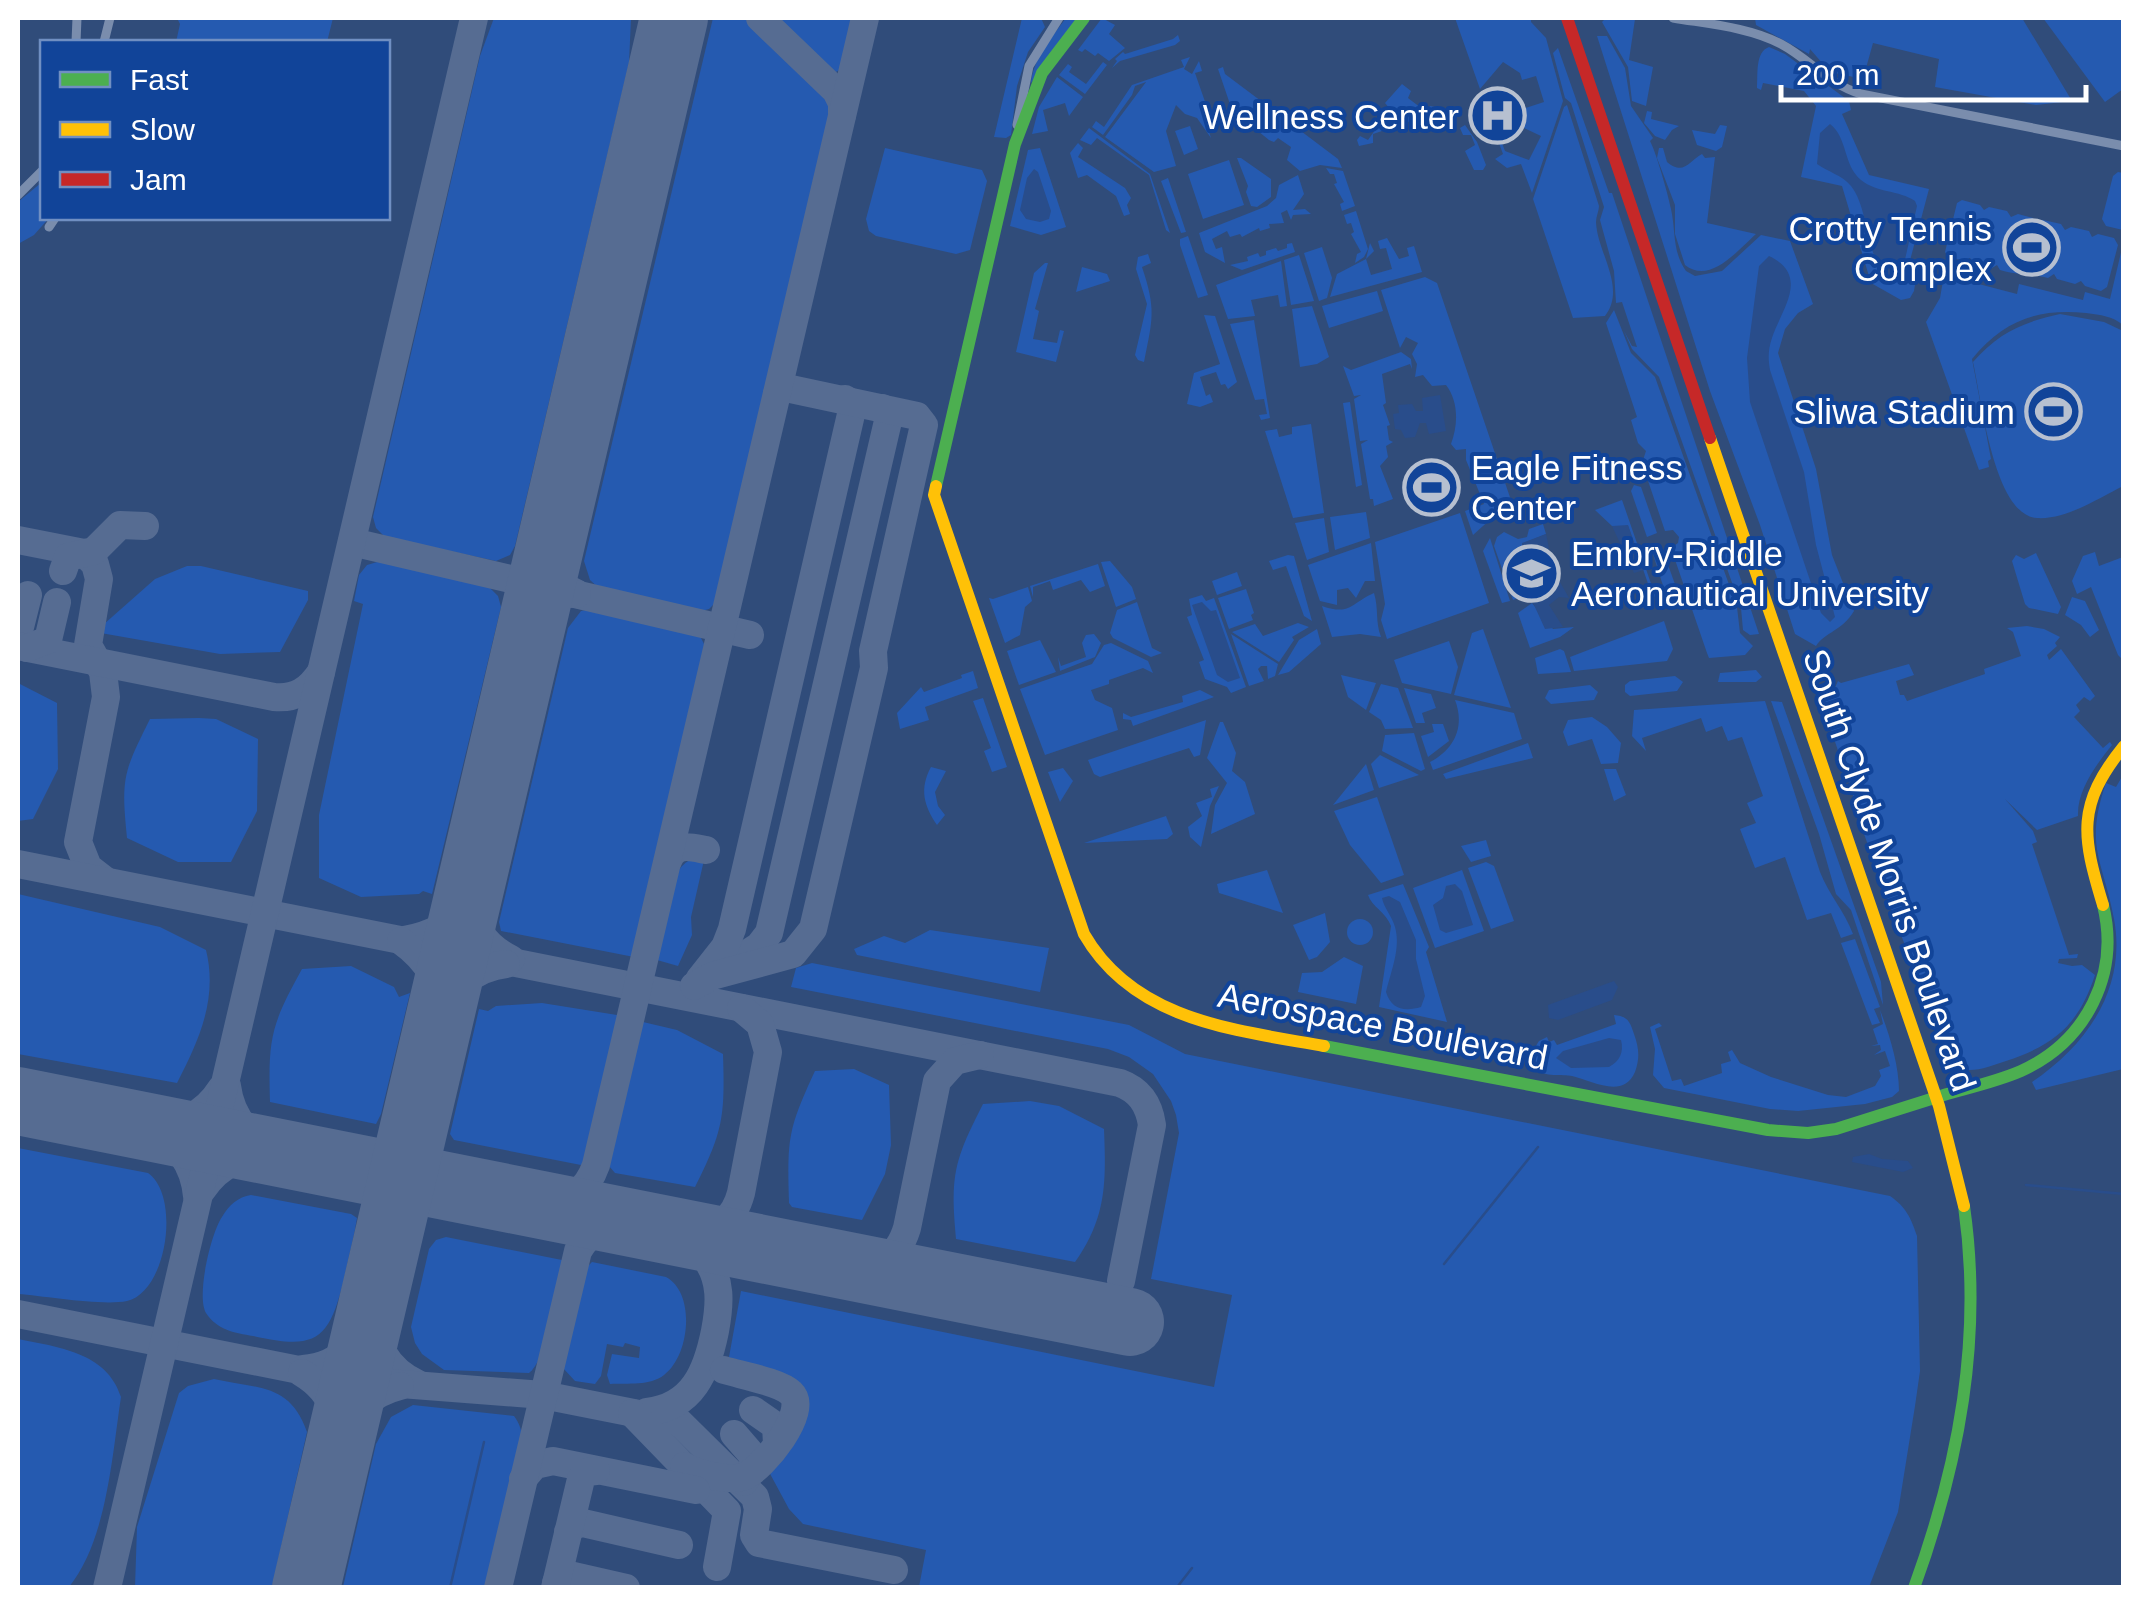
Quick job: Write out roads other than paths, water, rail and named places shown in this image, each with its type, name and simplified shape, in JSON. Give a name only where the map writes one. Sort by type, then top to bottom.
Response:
[{"type":"street","name":"Aerospace Boulevard","points":[[1015,144],[1029,66],[1059,18]]},
{"type":"street","name":"Aerospace Boulevard","points":[[1084,18],[1033,91],[1015,144],[934,494],[1084,934],[1103,966],[1134,990],[1190,1018],[1216,1026],[1779,1132],[1836,1129],[2040,1063],[2073,1036],[2094,1004],[2103,980],[2109,942],[2089,863],[2085,823],[2098,780],[2124,746]]},
{"type":"street","name":"South Clyde Morris Boulevard","points":[[1567,18],[1936,1099],[1962,1188],[1967,1225],[1970,1356],[1962,1424],[1940,1517],[1914,1588]]},
{"type":"street","points":[[1672,18],[1768,38],[1785,46],[1830,82],[1861,94],[2124,146]]},
{"type":"street","points":[[18,195],[40,173]]},
{"type":"waterway","points":[[1444,1264],[1538,1147]]},
{"type":"waterway","points":[[2026,1185],[2124,1194]]},
{"type":"waterway","points":[[450,1588],[484,1442]]},
{"type":"waterway","points":[[1178,1586],[1192,1568]]},
{"type":"place","name":"Wellness Center","points":[[1498,116]]},
{"type":"place","name":"Crotty Tennis Complex","points":[[2031,248]]},
{"type":"place","name":"Sliwa Stadium","points":[[2054,411]]},
{"type":"place","name":"Eagle Fitness Center","points":[[1432,487]]},
{"type":"place","name":"Embry-Riddle Aeronautical University","points":[[1532,573]]}]
